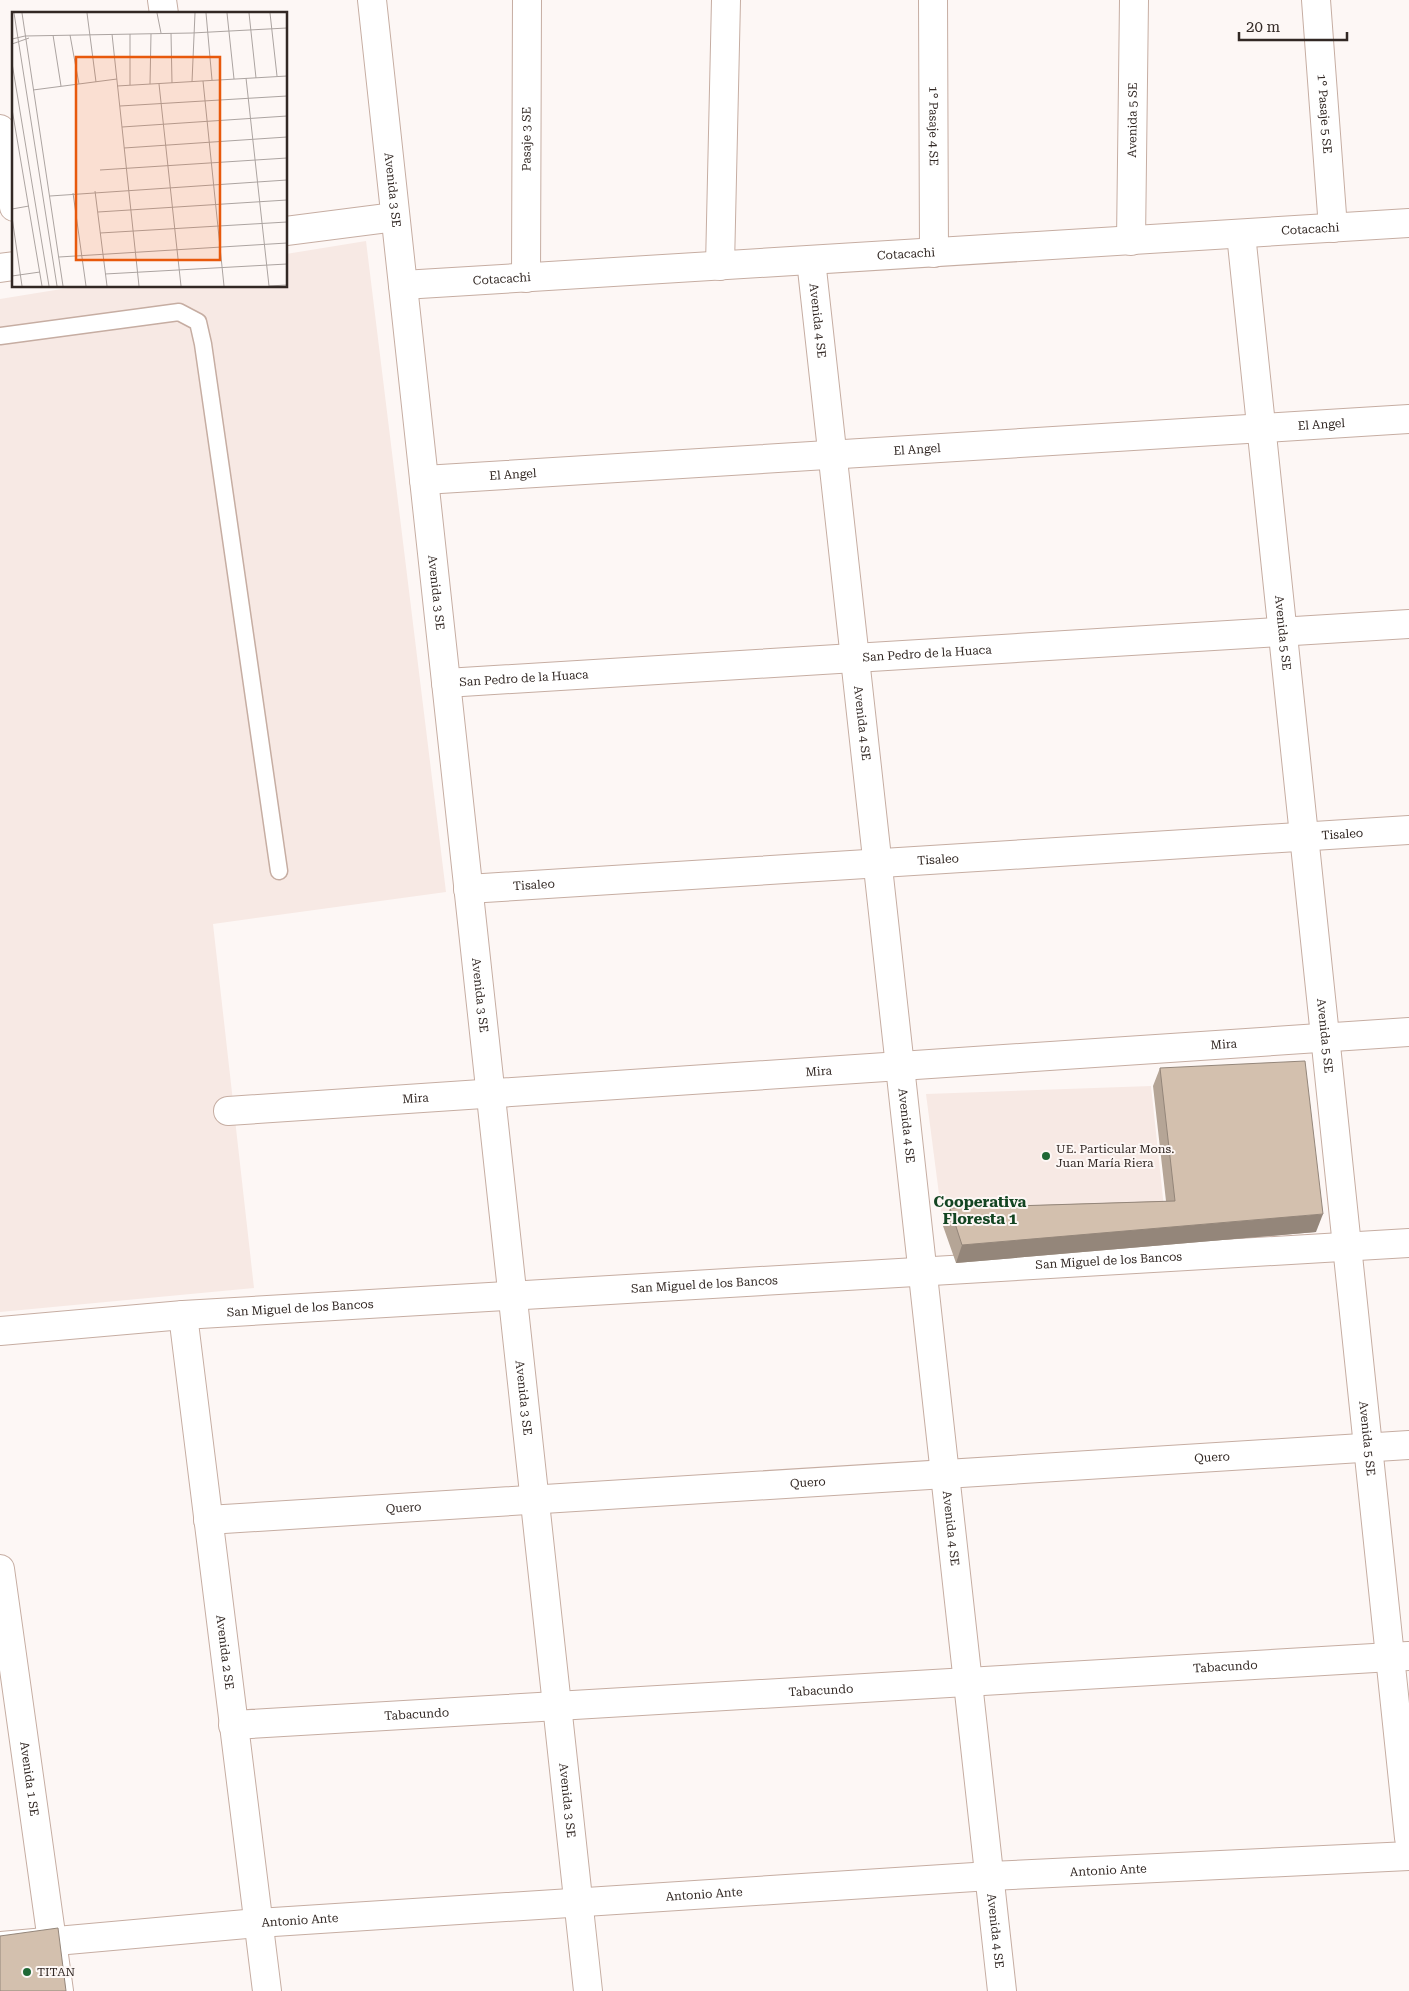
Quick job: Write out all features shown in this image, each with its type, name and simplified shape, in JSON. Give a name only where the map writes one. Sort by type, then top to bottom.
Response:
[{"type":"street","name":"Avenida 3 SE","points":[[372,0],[588,1991]]},
{"type":"street","name":"Pasaje 3 SE","points":[[526,278],[527,0]]},
{"type":"street","points":[[720,266],[726,0]]},
{"type":"street","name":"1° Pasaje 4 SE","points":[[933,0],[934,253]]},
{"type":"street","name":"Avenida 5 SE","points":[[1131,241],[1134,0]]},
{"type":"street","name":"1° Pasaje 5 SE","points":[[1316,0],[1334,228]]},
{"type":"street","points":[[0,129],[12,196]]},
{"type":"street","points":[[288,231],[395,217]]},
{"type":"street","name":"Cotacachi","points":[[403,285],[1409,223]]},
{"type":"street","name":"Avenida 5 SE","points":[[1241,234],[1368,1448],[1400,1656],[1409,1838]]},
{"type":"street","name":"Avenida 4 SE","points":[[811,260],[1002,1991]]},
{"type":"street","name":"El Angel","points":[[424,480],[1409,419]]},
{"type":"street","name":"San Pedro de la Huaca","points":[[446,683],[1409,624]]},
{"type":"street","name":"Tisaleo","points":[[468,889],[1409,830]]},
{"type":"street","name":"Mira","points":[[228,1111],[1409,1032]]},
{"type":"street","name":"San Miguel de los Bancos","points":[[0,1331],[183,1315],[512,1294],[1409,1244]]},
{"type":"street","name":"Avenida 2 SE","points":[[183,1315],[267,1991]]},
{"type":"street","name":"Quero","points":[[208,1520],[1409,1445]]},
{"type":"street","name":"Avenida 1 SE","points":[[0,1569],[59,1991]]},
{"type":"street","name":"Tabacundo","points":[[233,1725],[1400,1656]]},
{"type":"street","name":"Antonio Ante","points":[[0,1946],[258,1923],[579,1904],[990,1876],[1409,1856]]},
{"type":"lane","points":[[0,336],[179,312],[198,322],[203,344],[279,871]]},
{"type":"shaded area","points":[[366,241],[446,892],[213,924],[254,1288],[0,1312],[0,299],[68,288],[288,288],[288,254]]},
{"type":"shaded area","name":"UE. Particular Mons. Juan María Riera","points":[[1151,1086],[1165,1217],[943,1225],[926,1094]]},
{"type":"building","points":[[1305,1061],[1323,1214],[962,1245],[950,1208],[1175,1201],[1160,1068]]},
{"type":"building","name":"TITAN","points":[[58,1928],[66,1991],[0,1991],[0,1936]]},
{"type":"place","name":"UE. Particular Mons. Juan María Riera","points":[[1046,1156]]},
{"type":"place","name":"TITAN","points":[[27,1972]]},
{"type":"district","name":"Cooperativa Floresta 1","points":[[980,1210]]}]
